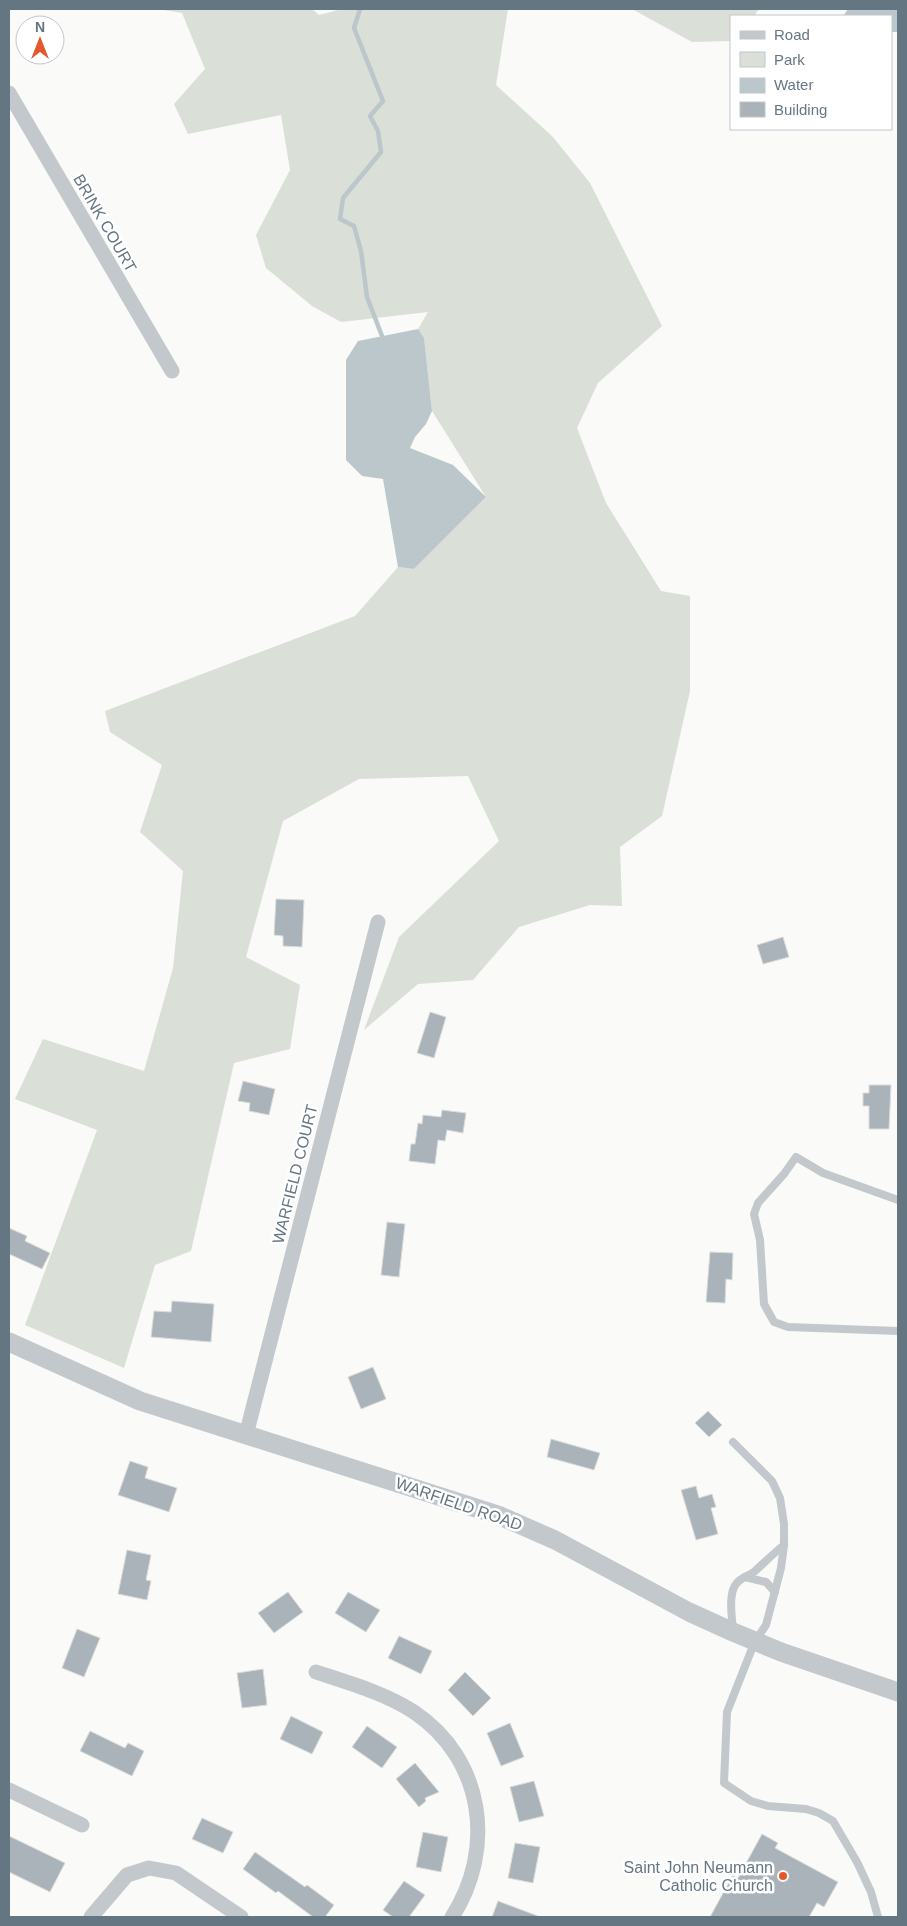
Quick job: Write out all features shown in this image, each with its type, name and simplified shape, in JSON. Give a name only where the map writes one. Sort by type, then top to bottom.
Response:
[{"type":"street","name":"BRINK COURT","points":[[9,93],[172,371]]},
{"type":"street","name":"WARFIELD COURT","points":[[246,1434],[378,922]]},
{"type":"street","name":"WARFIELD ROAD","points":[[9,1342],[140,1401],[498,1515],[554,1540],[689,1612],[733,1632],[898,1692]]},
{"type":"street","points":[[316,1672],[387,1697],[414,1712],[440,1733],[455,1751],[468,1776],[476,1809],[478,1842],[474,1872],[466,1892],[452,1917]]},
{"type":"street","points":[[9,1790],[82,1825]]},
{"type":"street","points":[[91,1917],[127,1875],[149,1868],[176,1873],[241,1917]]},
{"type":"lane","points":[[898,1200],[823,1173],[796,1157],[784,1174],[758,1203],[754,1214],[760,1240],[764,1304],[774,1322],[788,1327],[898,1330]]},
{"type":"lane","points":[[732,1442],[772,1480],[780,1498],[784,1524],[784,1544],[781,1568],[766,1625],[755,1641],[727,1712],[724,1783],[751,1801],[768,1806],[806,1809],[819,1813],[832,1821],[857,1862],[871,1892],[878,1917]]},
{"type":"lane","points":[[733,1632],[731,1607],[734,1585],[754,1572],[770,1555],[784,1544]]},
{"type":"lane","points":[[745,1577],[766,1582],[775,1592]]},
{"type":"green space","points":[[158,9],[312,9],[319,15],[342,9],[508,9],[496,85],[553,137],[590,183],[662,326],[598,383],[577,428],[606,503],[661,591],[690,596],[690,691],[662,816],[620,847],[622,906],[590,905],[519,927],[473,980],[418,984],[364,1030],[399,937],[499,841],[468,776],[359,779],[283,821],[246,957],[300,985],[290,1049],[234,1063],[191,1251],[155,1265],[124,1368],[25,1325],[97,1130],[15,1099],[43,1039],[144,1071],[173,968],[183,871],[140,832],[162,765],[110,732],[105,711],[355,616],[398,567],[414,569],[486,497],[432,411],[424,339],[418,329],[428,312],[341,322],[312,306],[266,268],[256,235],[290,170],[281,115],[188,134],[174,104],[205,69],[182,13]]},
{"type":"green space","points":[[632,9],[759,9],[755,15],[730,15],[730,41],[692,42]]},
{"type":"water","points":[[848,9],[898,9],[898,32],[892,32],[892,15],[844,15]]},
{"type":"water","points":[[418,329],[424,338],[432,411],[410,448],[453,465],[486,497],[414,569],[398,567],[383,479],[362,476],[346,460],[346,360],[358,341]]},
{"type":"building","points":[[276,899],[304,900],[302,947],[283,946],[283,936],[274,935]]},
{"type":"building","points":[[783,937],[789,957],[763,964],[757,945]]},
{"type":"building","points":[[430,1012],[446,1017],[434,1058],[417,1053]]},
{"type":"building","points":[[243,1081],[275,1089],[269,1115],[249,1111],[250,1103],[238,1101]]},
{"type":"building","points":[[869,1085],[891,1085],[889,1129],[869,1129],[869,1106],[863,1106],[863,1093],[869,1093]]},
{"type":"building","points":[[442,1110],[466,1113],[463,1133],[447,1130],[445,1141],[438,1140],[435,1164],[409,1161],[411,1144],[415,1144],[418,1123],[422,1124],[423,1115],[441,1117]]},
{"type":"building","points":[[387,1222],[405,1224],[399,1277],[381,1275]]},
{"type":"building","points":[[9,1228],[27,1236],[25,1241],[50,1253],[42,1269],[9,1254]]},
{"type":"building","points":[[710,1252],[733,1253],[732,1280],[726,1279],[725,1303],[706,1302]]},
{"type":"building","points":[[172,1301],[214,1304],[211,1342],[151,1337],[154,1311],[171,1312]]},
{"type":"building","points":[[373,1367],[386,1399],[361,1409],[348,1377]]},
{"type":"building","points":[[708,1411],[722,1425],[709,1437],[695,1423]]},
{"type":"building","points":[[551,1439],[600,1453],[594,1470],[547,1457]]},
{"type":"building","points":[[130,1461],[148,1467],[145,1478],[177,1488],[169,1512],[118,1495]]},
{"type":"building","points":[[696,1486],[699,1498],[712,1494],[716,1507],[711,1508],[718,1534],[696,1540],[681,1490]]},
{"type":"building","points":[[127,1550],[151,1555],[146,1580],[151,1581],[147,1600],[118,1594]]},
{"type":"building","points":[[288,1592],[303,1612],[274,1633],[258,1613]]},
{"type":"building","points":[[348,1592],[380,1610],[366,1632],[335,1613]]},
{"type":"building","points":[[77,1629],[100,1638],[84,1677],[62,1668]]},
{"type":"building","points":[[399,1636],[432,1651],[421,1674],[388,1658]]},
{"type":"building","points":[[263,1669],[267,1705],[242,1708],[237,1673]]},
{"type":"building","points":[[465,1672],[491,1698],[473,1716],[448,1690]]},
{"type":"building","points":[[291,1716],[323,1732],[312,1754],[280,1739]]},
{"type":"building","points":[[510,1723],[524,1757],[501,1766],[487,1733]]},
{"type":"building","points":[[367,1726],[397,1747],[382,1768],[352,1747]]},
{"type":"building","points":[[90,1731],[125,1748],[128,1743],[144,1751],[132,1776],[80,1751]]},
{"type":"building","points":[[415,1763],[439,1792],[425,1798],[426,1801],[419,1807],[396,1779]]},
{"type":"building","points":[[534,1781],[544,1816],[519,1822],[510,1787]]},
{"type":"building","points":[[202,1818],[233,1832],[223,1853],[192,1839]]},
{"type":"building","points":[[423,1832],[448,1837],[441,1872],[416,1867]]},
{"type":"building","name":"Saint John Neumann Catholic Church","points":[[762,1834],[778,1843],[775,1848],[838,1882],[824,1907],[817,1903],[809,1917],[710,1917],[733,1875],[738,1878]]},
{"type":"building","points":[[9,1836],[65,1863],[50,1892],[9,1872]]},
{"type":"building","points":[[515,1843],[540,1847],[533,1883],[508,1878]]},
{"type":"building","points":[[255,1852],[305,1887],[307,1885],[334,1905],[325,1917],[313,1917],[278,1891],[276,1893],[243,1869]]},
{"type":"building","points":[[404,1881],[425,1895],[409,1917],[393,1917],[383,1910]]},
{"type":"building","points":[[498,1901],[538,1916],[538,1917],[492,1917]]},
{"type":"waterway","points":[[360,9],[354,28],[383,101],[370,116],[378,131],[381,152],[343,198],[340,219],[354,226],[361,251],[367,297],[382,336]]},
{"type":"place","name":"Saint John Neumann Catholic Church","points":[[783,1876]]}]
